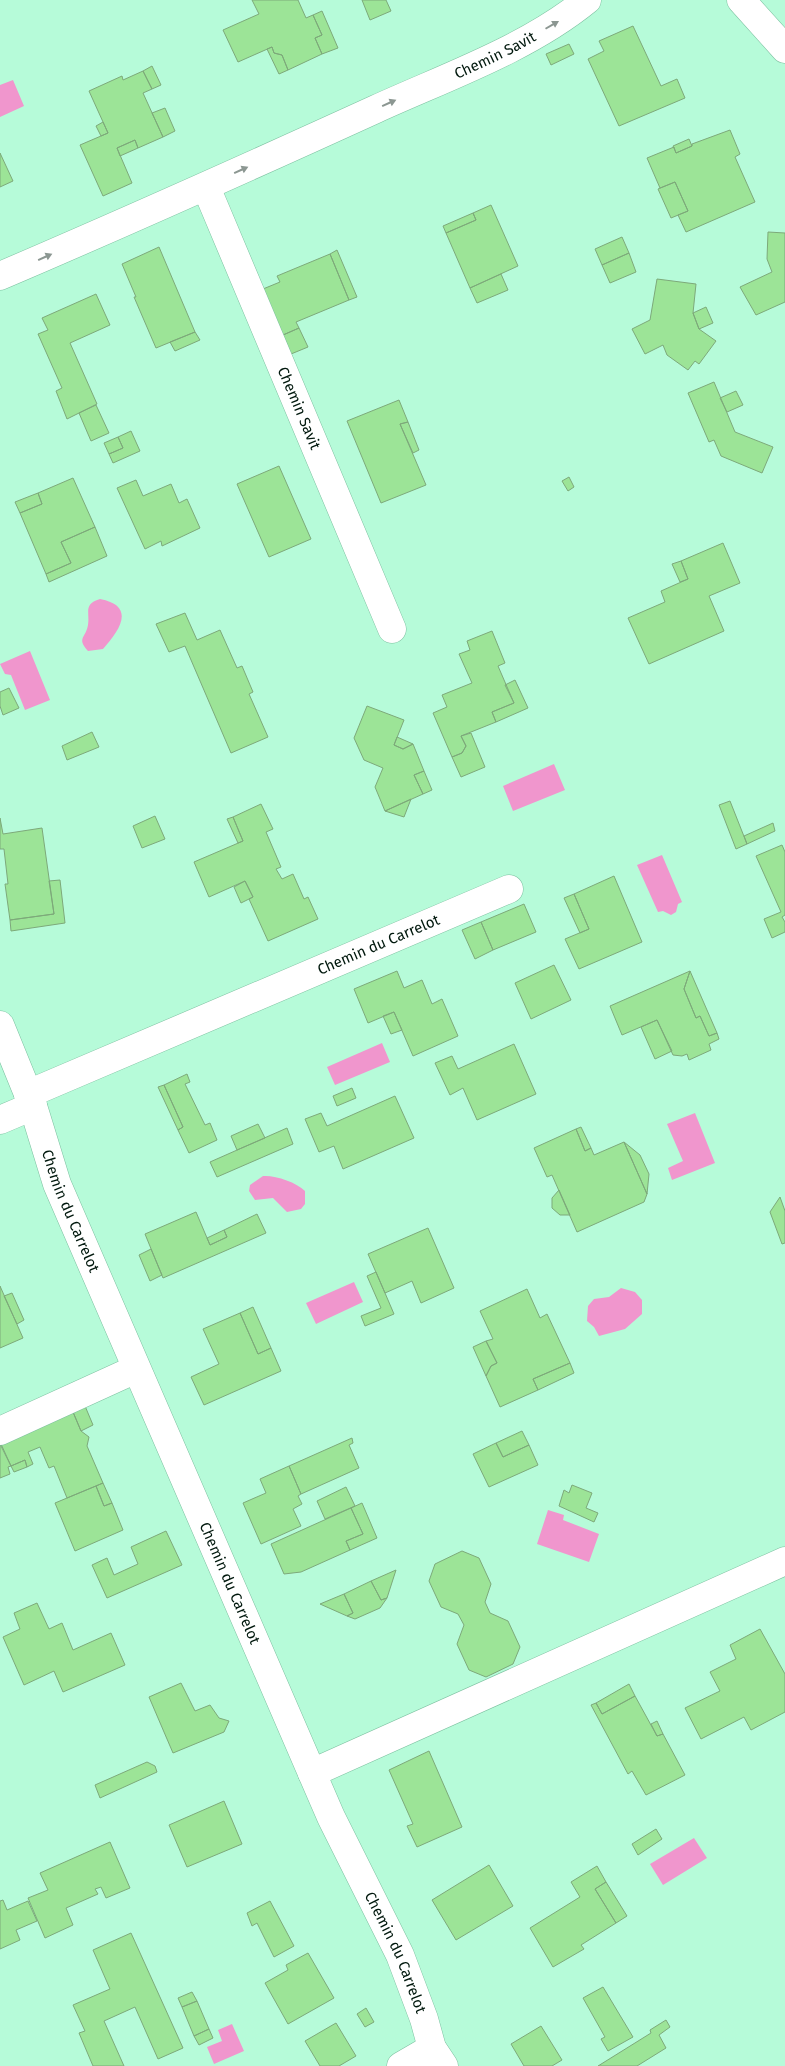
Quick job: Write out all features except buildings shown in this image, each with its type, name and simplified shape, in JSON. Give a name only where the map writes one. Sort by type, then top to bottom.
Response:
[{"type":"street","name":"Chemin Savit","points":[[0,276],[206,186],[486,59],[534,36],[566,17],[587,0]]},
{"type":"street","points":[[741,0],[785,49]]},
{"type":"street","name":"Chemin Savit","points":[[206,186],[392,629]]},
{"type":"street","name":"Chemin du Carrelot","points":[[31,1100],[509,889]]},
{"type":"street","name":"Chemin du Carrelot","points":[[0,1025],[31,1100],[57,1184],[331,1817],[400,1955],[438,2057]]},
{"type":"street","points":[[0,1120],[31,1100]]},
{"type":"street","points":[[0,1431],[136,1369]]},
{"type":"street","points":[[312,1773],[785,1560]]},
{"type":"street","points":[[401,2066],[438,2057]]},
{"type":"shaded area","points":[[13,80],[24,106],[0,117],[0,85]]},
{"type":"shaded area","points":[[100,599],[111,602],[118,607],[121,613],[121,620],[119,627],[103,649],[88,651],[84,647],[82,640],[88,625],[88,609],[91,603]]},
{"type":"shaded area","points":[[30,651],[50,700],[25,710],[11,675],[5,674],[0,664]]},
{"type":"shaded area","points":[[554,764],[565,790],[513,811],[503,786]]},
{"type":"shaded area","points":[[662,855],[682,902],[678,904],[676,912],[671,915],[663,911],[658,912],[637,865]]},
{"type":"shaded area","points":[[382,1043],[390,1062],[335,1085],[327,1067]]},
{"type":"shaded area","points":[[695,1113],[715,1163],[672,1180],[668,1168],[683,1161],[667,1124]]},
{"type":"shaded area","points":[[263,1176],[285,1180],[301,1188],[305,1191],[305,1204],[301,1209],[287,1212],[273,1198],[255,1200],[249,1191],[250,1185]]},
{"type":"shaded area","points":[[354,1282],[363,1302],[316,1324],[306,1303]]},
{"type":"shaded area","points":[[621,1288],[635,1292],[642,1300],[642,1314],[625,1329],[599,1336],[594,1327],[587,1321],[588,1306],[594,1299],[609,1297]]},
{"type":"shaded area","points":[[548,1510],[564,1515],[563,1520],[599,1534],[589,1562],[537,1544]]},
{"type":"shaded area","points":[[694,1838],[707,1858],[663,1885],[650,1864]]},
{"type":"shaded area","points":[[232,2024],[244,2051],[214,2064],[207,2047],[222,2041],[218,2030]]}]
